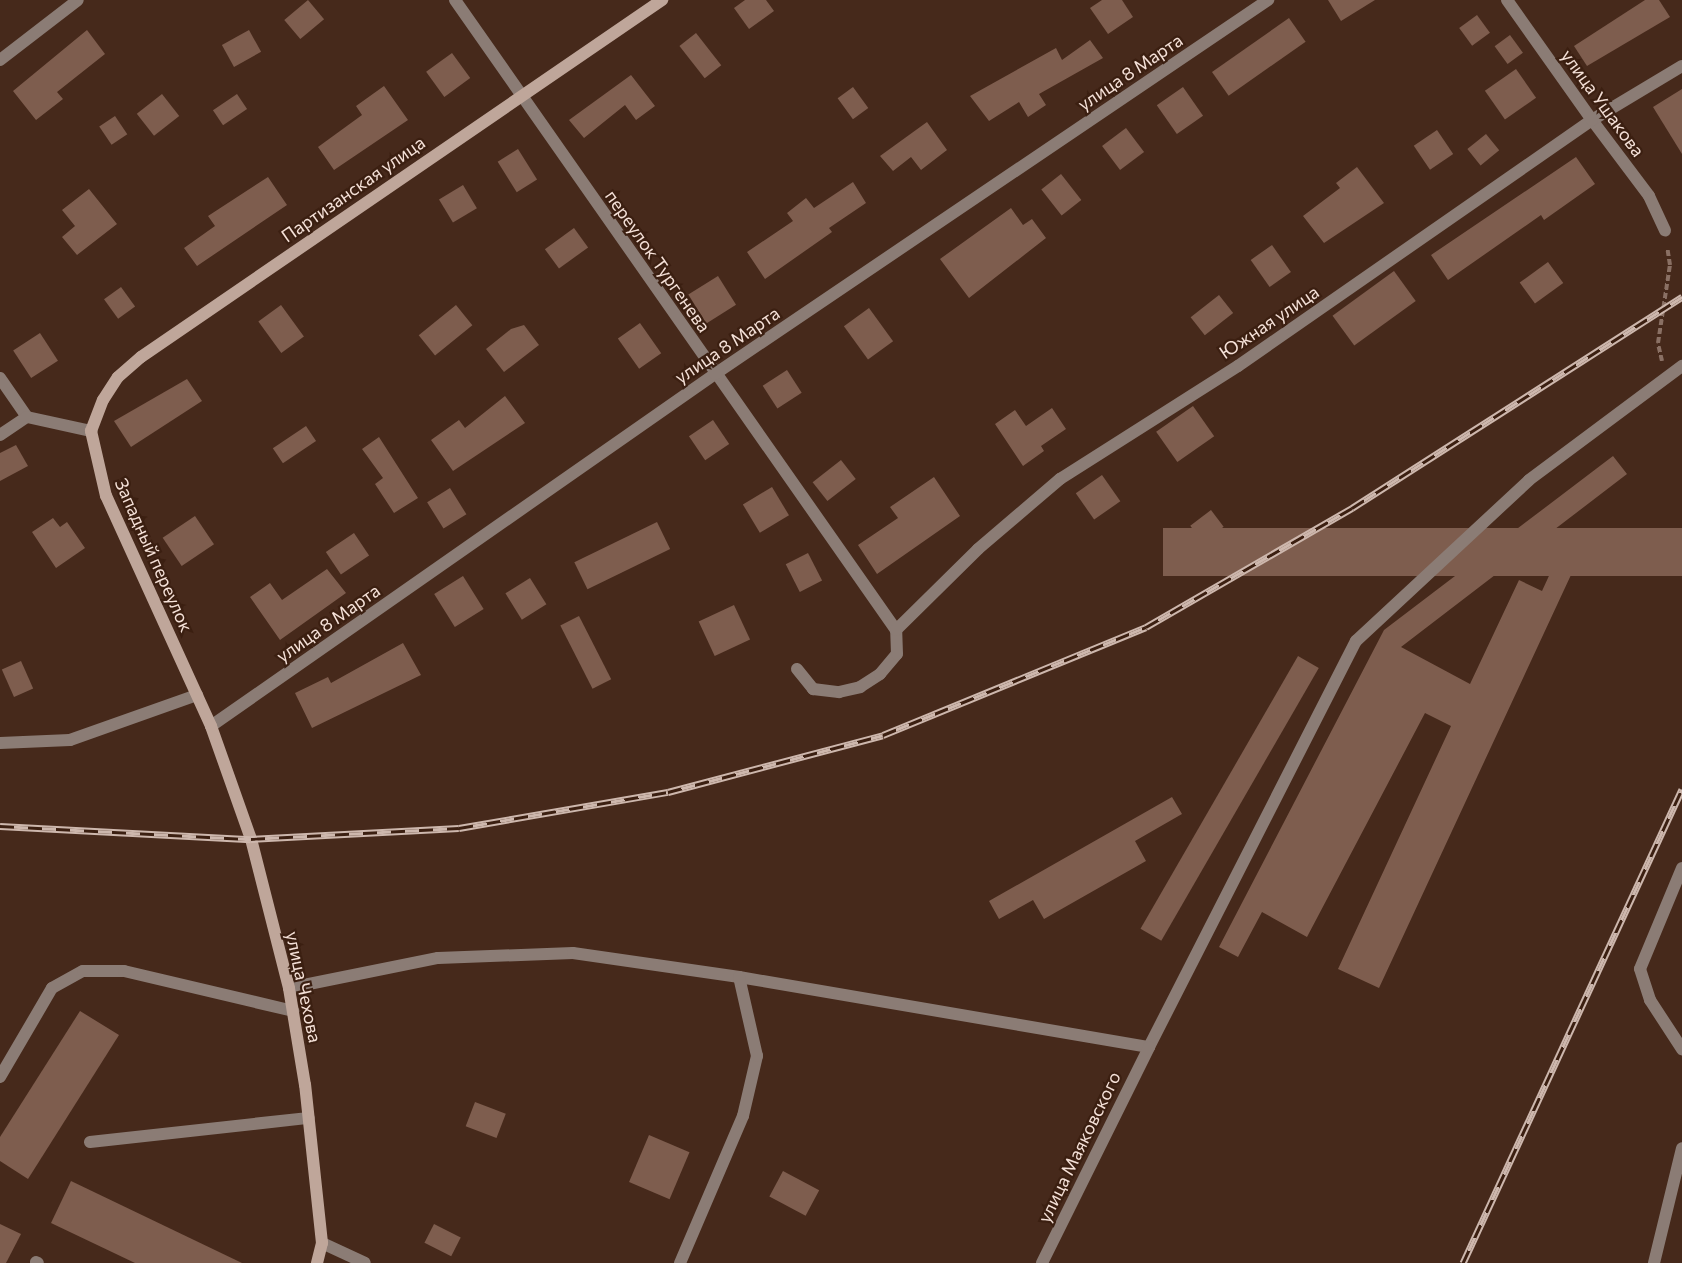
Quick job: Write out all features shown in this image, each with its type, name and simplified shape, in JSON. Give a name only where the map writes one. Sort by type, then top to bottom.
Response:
[{"type":"street","points":[[0,60],[78,0]]},
{"type":"street","name":"переулок Тургенева","points":[[455,0],[896,630]]},
{"type":"street","name":"Партизанская улица","points":[[91,431],[103,400],[118,376],[141,357],[521,94],[662,0]]},
{"type":"street","name":"улица 8 Марта","points":[[211,726],[715,374],[1268,0]]},
{"type":"street","name":"улица Ушакова","points":[[1507,0],[1649,196],[1665,231]]},
{"type":"street","name":"Южная улица","points":[[896,630],[978,549],[1060,479],[1238,366],[1592,120],[1682,66]]},
{"type":"street","name":"улица Маяковского","points":[[1042,1263],[1149,1047],[1356,641],[1529,480],[1682,366]]},
{"type":"street","points":[[0,378],[27,417],[91,431]]},
{"type":"street","points":[[0,435],[27,417]]},
{"type":"street","name":"Западный переулок","points":[[91,431],[106,496],[211,726]]},
{"type":"street","points":[[797,669],[813,689],[839,692],[860,687],[880,674],[897,654],[896,630]]},
{"type":"street","points":[[0,743],[70,740],[196,694]]},
{"type":"street","name":"улица Чехова","points":[[211,726],[251,839],[289,988],[309,1118],[322,1244],[317,1263]]},
{"type":"street","points":[[1682,868],[1640,969],[1650,1000],[1682,1048]]},
{"type":"street","points":[[289,988],[438,958],[573,953],[739,977],[1149,1047]]},
{"type":"street","points":[[0,1077],[52,988],[83,971],[124,971],[293,1011]]},
{"type":"street","points":[[680,1263],[743,1116],[757,1056],[739,977]]},
{"type":"street","points":[[90,1142],[309,1118]]},
{"type":"street","points":[[1654,1263],[1682,1148]]},
{"type":"street","points":[[322,1244],[365,1263]]},
{"type":"path","points":[[1665,231],[1670,265],[1658,343],[1668,376]]},
{"type":"building","points":[[308,0],[324,19],[300,39],[284,20]]},
{"type":"building","points":[[745,0],[766,0],[774,11],[749,29],[734,8]]},
{"type":"building","points":[[1102,0],[1122,0],[1133,17],[1108,34],[1090,8]]},
{"type":"building","points":[[1328,0],[1375,0],[1341,21]]},
{"type":"building","points":[[1645,0],[1659,0],[1670,17],[1587,66],[1574,46]]},
{"type":"building","points":[[1477,15],[1490,33],[1472,46],[1459,28]]},
{"type":"building","points":[[1289,18],[1306,42],[1229,96],[1212,72]]},
{"type":"building","points":[[87,30],[105,54],[57,92],[63,99],[36,120],[13,91]]},
{"type":"building","points":[[249,30],[261,52],[234,67],[222,45]]},
{"type":"building","points":[[696,33],[721,65],[705,78],[679,46]]},
{"type":"building","points":[[1510,35],[1523,53],[1508,64],[1495,46]]},
{"type":"building","points":[[1090,40],[1103,58],[1039,94],[1046,105],[1028,117],[1019,102],[989,121],[970,96],[1056,48],[1062,60]]},
{"type":"building","points":[[452,53],[470,78],[444,97],[426,72]]},
{"type":"building","points":[[1516,69],[1536,98],[1505,119],[1485,91]]},
{"type":"building","points":[[631,75],[655,106],[636,120],[625,105],[584,138],[569,120]]},
{"type":"building","points":[[384,86],[408,120],[334,170],[318,147],[362,115],[356,106]]},
{"type":"building","points":[[853,87],[868,108],[853,119],[838,98]]},
{"type":"building","points":[[1183,87],[1203,116],[1177,134],[1157,105]]},
{"type":"building","points":[[1682,89],[1682,154],[1653,107]]},
{"type":"building","points":[[162,94],[179,116],[154,136],[137,114]]},
{"type":"building","points":[[237,94],[247,109],[223,125],[213,110]]},
{"type":"building","points":[[115,116],[127,134],[112,145],[99,127]]},
{"type":"building","points":[[927,122],[947,150],[921,170],[911,157],[893,171],[880,156]]},
{"type":"building","points":[[1126,128],[1144,152],[1120,170],[1102,146]]},
{"type":"building","points":[[1437,130],[1453,154],[1430,170],[1414,146]]},
{"type":"building","points":[[1486,134],[1499,150],[1481,165],[1467,149]]},
{"type":"building","points":[[518,149],[537,180],[517,192],[498,162]]},
{"type":"building","points":[[1576,157],[1595,184],[1544,220],[1541,215],[1448,280],[1431,255]]},
{"type":"building","points":[[1357,167],[1384,203],[1324,243],[1303,216],[1340,188],[1336,183]]},
{"type":"building","points":[[1061,174],[1081,200],[1062,215],[1041,189]]},
{"type":"building","points":[[268,177],[287,205],[197,266],[184,248],[215,226],[208,216]]},
{"type":"building","points":[[853,182],[866,203],[829,228],[832,232],[765,279],[747,252],[793,221],[787,213],[806,198],[814,208]]},
{"type":"building","points":[[463,185],[477,208],[453,223],[439,199]]},
{"type":"building","points":[[89,189],[117,224],[77,255],[62,237],[75,226],[62,210]]},
{"type":"building","points":[[1011,208],[1023,225],[1032,219],[1046,238],[969,298],[940,259]]},
{"type":"building","points":[[574,228],[588,247],[559,269],[545,249]]},
{"type":"building","points":[[1272,245],[1291,272],[1270,287],[1251,260]]},
{"type":"building","points":[[1548,262],[1563,283],[1535,304],[1520,283]]},
{"type":"building","points":[[1394,271],[1416,301],[1354,346],[1333,316]]},
{"type":"building","points":[[718,276],[736,305],[706,323],[688,295]]},
{"type":"building","points":[[121,287],[135,306],[118,319],[104,299]]},
{"type":"building","points":[[1219,295],[1233,313],[1205,335],[1191,317]]},
{"type":"building","points":[[281,305],[304,337],[281,353],[258,321]]},
{"type":"building","points":[[456,305],[472,325],[435,355],[419,335]]},
{"type":"building","points":[[869,308],[893,341],[868,359],[844,326]]},
{"type":"building","points":[[640,323],[661,353],[639,369],[618,338]]},
{"type":"building","points":[[524,325],[539,345],[504,372],[486,349],[511,329]]},
{"type":"building","points":[[40,333],[58,361],[31,378],[13,350]]},
{"type":"building","points":[[787,370],[802,393],[777,408],[763,386]]},
{"type":"building","points":[[187,379],[202,401],[131,447],[114,421]]},
{"type":"building","points":[[505,396],[525,423],[453,471],[431,440],[459,420],[465,428]]},
{"type":"building","points":[[1193,406],[1214,436],[1177,462],[1156,432]]},
{"type":"building","points":[[1052,408],[1066,429],[1041,446],[1044,451],[1023,466],[995,424],[1015,410],[1026,426]]},
{"type":"building","points":[[713,420],[729,444],[705,460],[689,436]]},
{"type":"building","points":[[306,426],[316,441],[283,463],[273,448]]},
{"type":"building","points":[[379,437],[418,498],[394,513],[375,484],[383,478],[362,449]]},
{"type":"building","points":[[16,445],[28,466],[0,481],[0,453]]},
{"type":"building","points":[[1613,456],[1627,474],[1401,647],[1470,684],[1519,580],[1542,591],[1559,554],[1577,562],[1379,988],[1338,969],[1451,726],[1425,713],[1307,937],[1262,912],[1238,957],[1219,947],[1384,630]]},
{"type":"building","points":[[841,460],[856,479],[827,501],[813,482]]},
{"type":"building","points":[[1102,475],[1120,501],[1094,520],[1076,493]]},
{"type":"building","points":[[934,477],[960,516],[877,574],[858,545],[898,518],[890,507]]},
{"type":"building","points":[[772,487],[789,515],[760,533],[743,505]]},
{"type":"building","points":[[450,488],[466,514],[444,529],[427,502]]},
{"type":"building","points":[[1211,510],[1224,527],[1203,542],[1190,526]]},
{"type":"building","points":[[195,516],[214,544],[182,566],[163,538]]},
{"type":"building","points":[[53,518],[60,527],[67,522],[85,548],[56,568],[32,532]]},
{"type":"building","points":[[657,522],[670,549],[587,589],[574,562]]},
{"type":"building","points":[[1163,528],[1682,528],[1682,576],[1163,576]]},
{"type":"building","points":[[354,533],[369,555],[341,574],[326,552]]},
{"type":"building","points":[[808,553],[822,581],[800,592],[786,564]]},
{"type":"building","points":[[327,569],[346,593],[280,640],[250,597],[270,583],[282,600]]},
{"type":"building","points":[[463,576],[484,609],[455,627],[434,594]]},
{"type":"building","points":[[530,578],[546,604],[522,620],[505,593]]},
{"type":"building","points":[[734,605],[750,639],[715,656],[699,621]]},
{"type":"building","points":[[579,616],[611,679],[593,689],[560,626]]},
{"type":"building","points":[[403,643],[421,675],[312,728],[295,693],[328,677],[331,683]]},
{"type":"building","points":[[1298,656],[1319,668],[1161,941],[1140,929]]},
{"type":"building","points":[[21,661],[33,688],[14,697],[2,670]]},
{"type":"building","points":[[1172,797],[1182,814],[1135,841],[1146,861],[1044,919],[1033,900],[999,919],[989,901]]},
{"type":"building","points":[[80,1011],[119,1035],[28,1179],[0,1161],[0,1137]]},
{"type":"building","points":[[475,1102],[506,1114],[496,1138],[466,1126]]},
{"type":"building","points":[[649,1135],[690,1152],[670,1199],[629,1182]]},
{"type":"building","points":[[783,1171],[819,1190],[806,1216],[769,1197]]},
{"type":"building","points":[[71,1181],[242,1263],[135,1263],[51,1223]]},
{"type":"building","points":[[0,1224],[21,1234],[6,1263],[0,1263]]},
{"type":"building","points":[[434,1224],[461,1238],[451,1256],[424,1243]]},
{"type":"railway","points":[[0,826],[251,839],[459,828],[668,792],[883,735],[1146,627],[1352,508],[1682,297]]},
{"type":"railway","points":[[1463,1263],[1682,789]]}]
